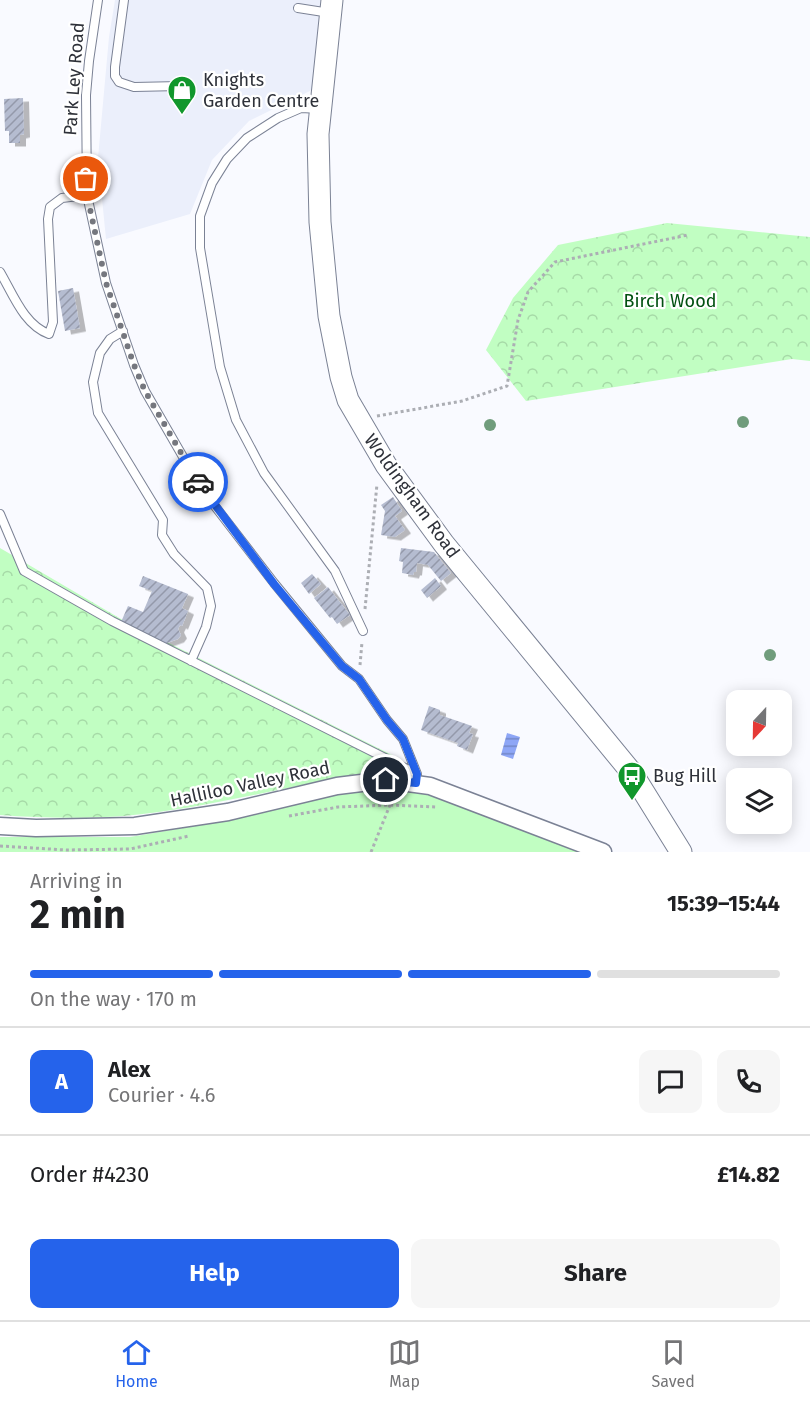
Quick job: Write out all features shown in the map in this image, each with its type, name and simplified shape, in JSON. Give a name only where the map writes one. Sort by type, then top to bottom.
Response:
[{"type":"street","name":"Woldingham Road","points":[[331,7],[318,134],[320,222],[326,294],[341,377],[348,400],[357,419],[386,465],[444,544],[632,773],[681,852]]},
{"type":"street","name":"Halliloo Valley Road","points":[[0,826],[36,828],[135,826],[228,812],[337,786],[416,778],[603,852]]},
{"type":"lane","name":"Park Ley Road","points":[[98,0],[86,95],[87,195],[106,283],[134,365],[145,391],[201,488],[274,584],[342,666],[359,679],[403,739],[416,778]]},
{"type":"lane","points":[[124,0],[115,76],[119,82],[134,87],[180,86]]},
{"type":"lane","points":[[298,8],[331,7]]},
{"type":"lane","points":[[320,109],[301,108],[278,118],[247,138],[227,159],[212,183],[200,216],[200,248],[220,367],[236,420],[264,473],[335,571],[363,630]]},
{"type":"lane","points":[[0,272],[27,318],[38,330],[49,334],[53,322],[48,219],[50,207],[62,198],[87,195]]},
{"type":"lane","points":[[123,331],[110,339],[100,353],[93,382],[98,413],[163,520],[162,535],[174,554],[207,588],[211,606],[206,627],[191,661]]},
{"type":"lane","points":[[0,514],[24,570],[112,621],[416,778]]},
{"type":"path","points":[[357,419],[462,400],[507,386],[518,321],[528,292],[555,262],[688,235]]},
{"type":"path","points":[[359,679],[378,478]]},
{"type":"path","points":[[371,852],[390,805]]},
{"type":"shaded area","name":"Knights Garden Centre","points":[[115,0],[321,0],[312,90],[249,121],[212,160],[190,214],[106,239],[98,158],[109,37]]},
{"type":"green space","name":"Birch Wood","points":[[667,223],[810,237],[810,361],[792,359],[526,401],[486,350],[513,298],[558,245]]},
{"type":"green space","points":[[0,548],[121,619],[392,755],[389,769],[191,807],[124,816],[93,818],[0,815]]},
{"type":"green space","points":[[372,788],[403,788],[426,792],[580,852],[0,852],[0,837],[130,837],[225,821],[335,793]]},
{"type":"water","points":[[507,733],[520,737],[513,759],[501,755]]},
{"type":"building","points":[[23,98],[24,134],[20,135],[20,143],[9,143],[9,131],[5,131],[4,99]]},
{"type":"building","points":[[73,288],[80,328],[65,331],[58,291]]},
{"type":"building","points":[[393,497],[402,511],[395,516],[405,530],[395,537],[381,535],[385,511],[381,505]]},
{"type":"building","points":[[401,548],[434,552],[451,573],[441,581],[428,565],[417,563],[416,572],[413,575],[402,573],[403,562],[399,561]]},
{"type":"building","points":[[312,574],[321,584],[309,594],[301,583]]},
{"type":"building","points":[[143,576],[188,594],[182,608],[188,611],[182,626],[180,625],[178,629],[181,635],[178,639],[164,644],[121,622],[128,606],[143,612],[152,591],[139,586]]},
{"type":"building","points":[[435,578],[441,586],[427,598],[421,590]]},
{"type":"building","points":[[328,587],[350,615],[337,624],[314,598]]},
{"type":"building","points":[[429,706],[440,710],[440,715],[472,726],[469,733],[473,734],[467,750],[457,746],[458,743],[421,730]]},
{"type":"way so far","points":[[86,179],[87,195],[106,283],[134,365],[145,391],[198,482]]},
{"type":"place","name":"Knights Garden Centre","points":[[182,116]]},
{"type":"place","name":"Bug Hill","points":[[632,802]]},
{"type":"route","points":[[198,482],[274,584],[342,666],[359,679],[403,739],[417,774],[416,783],[386,780]]}]
